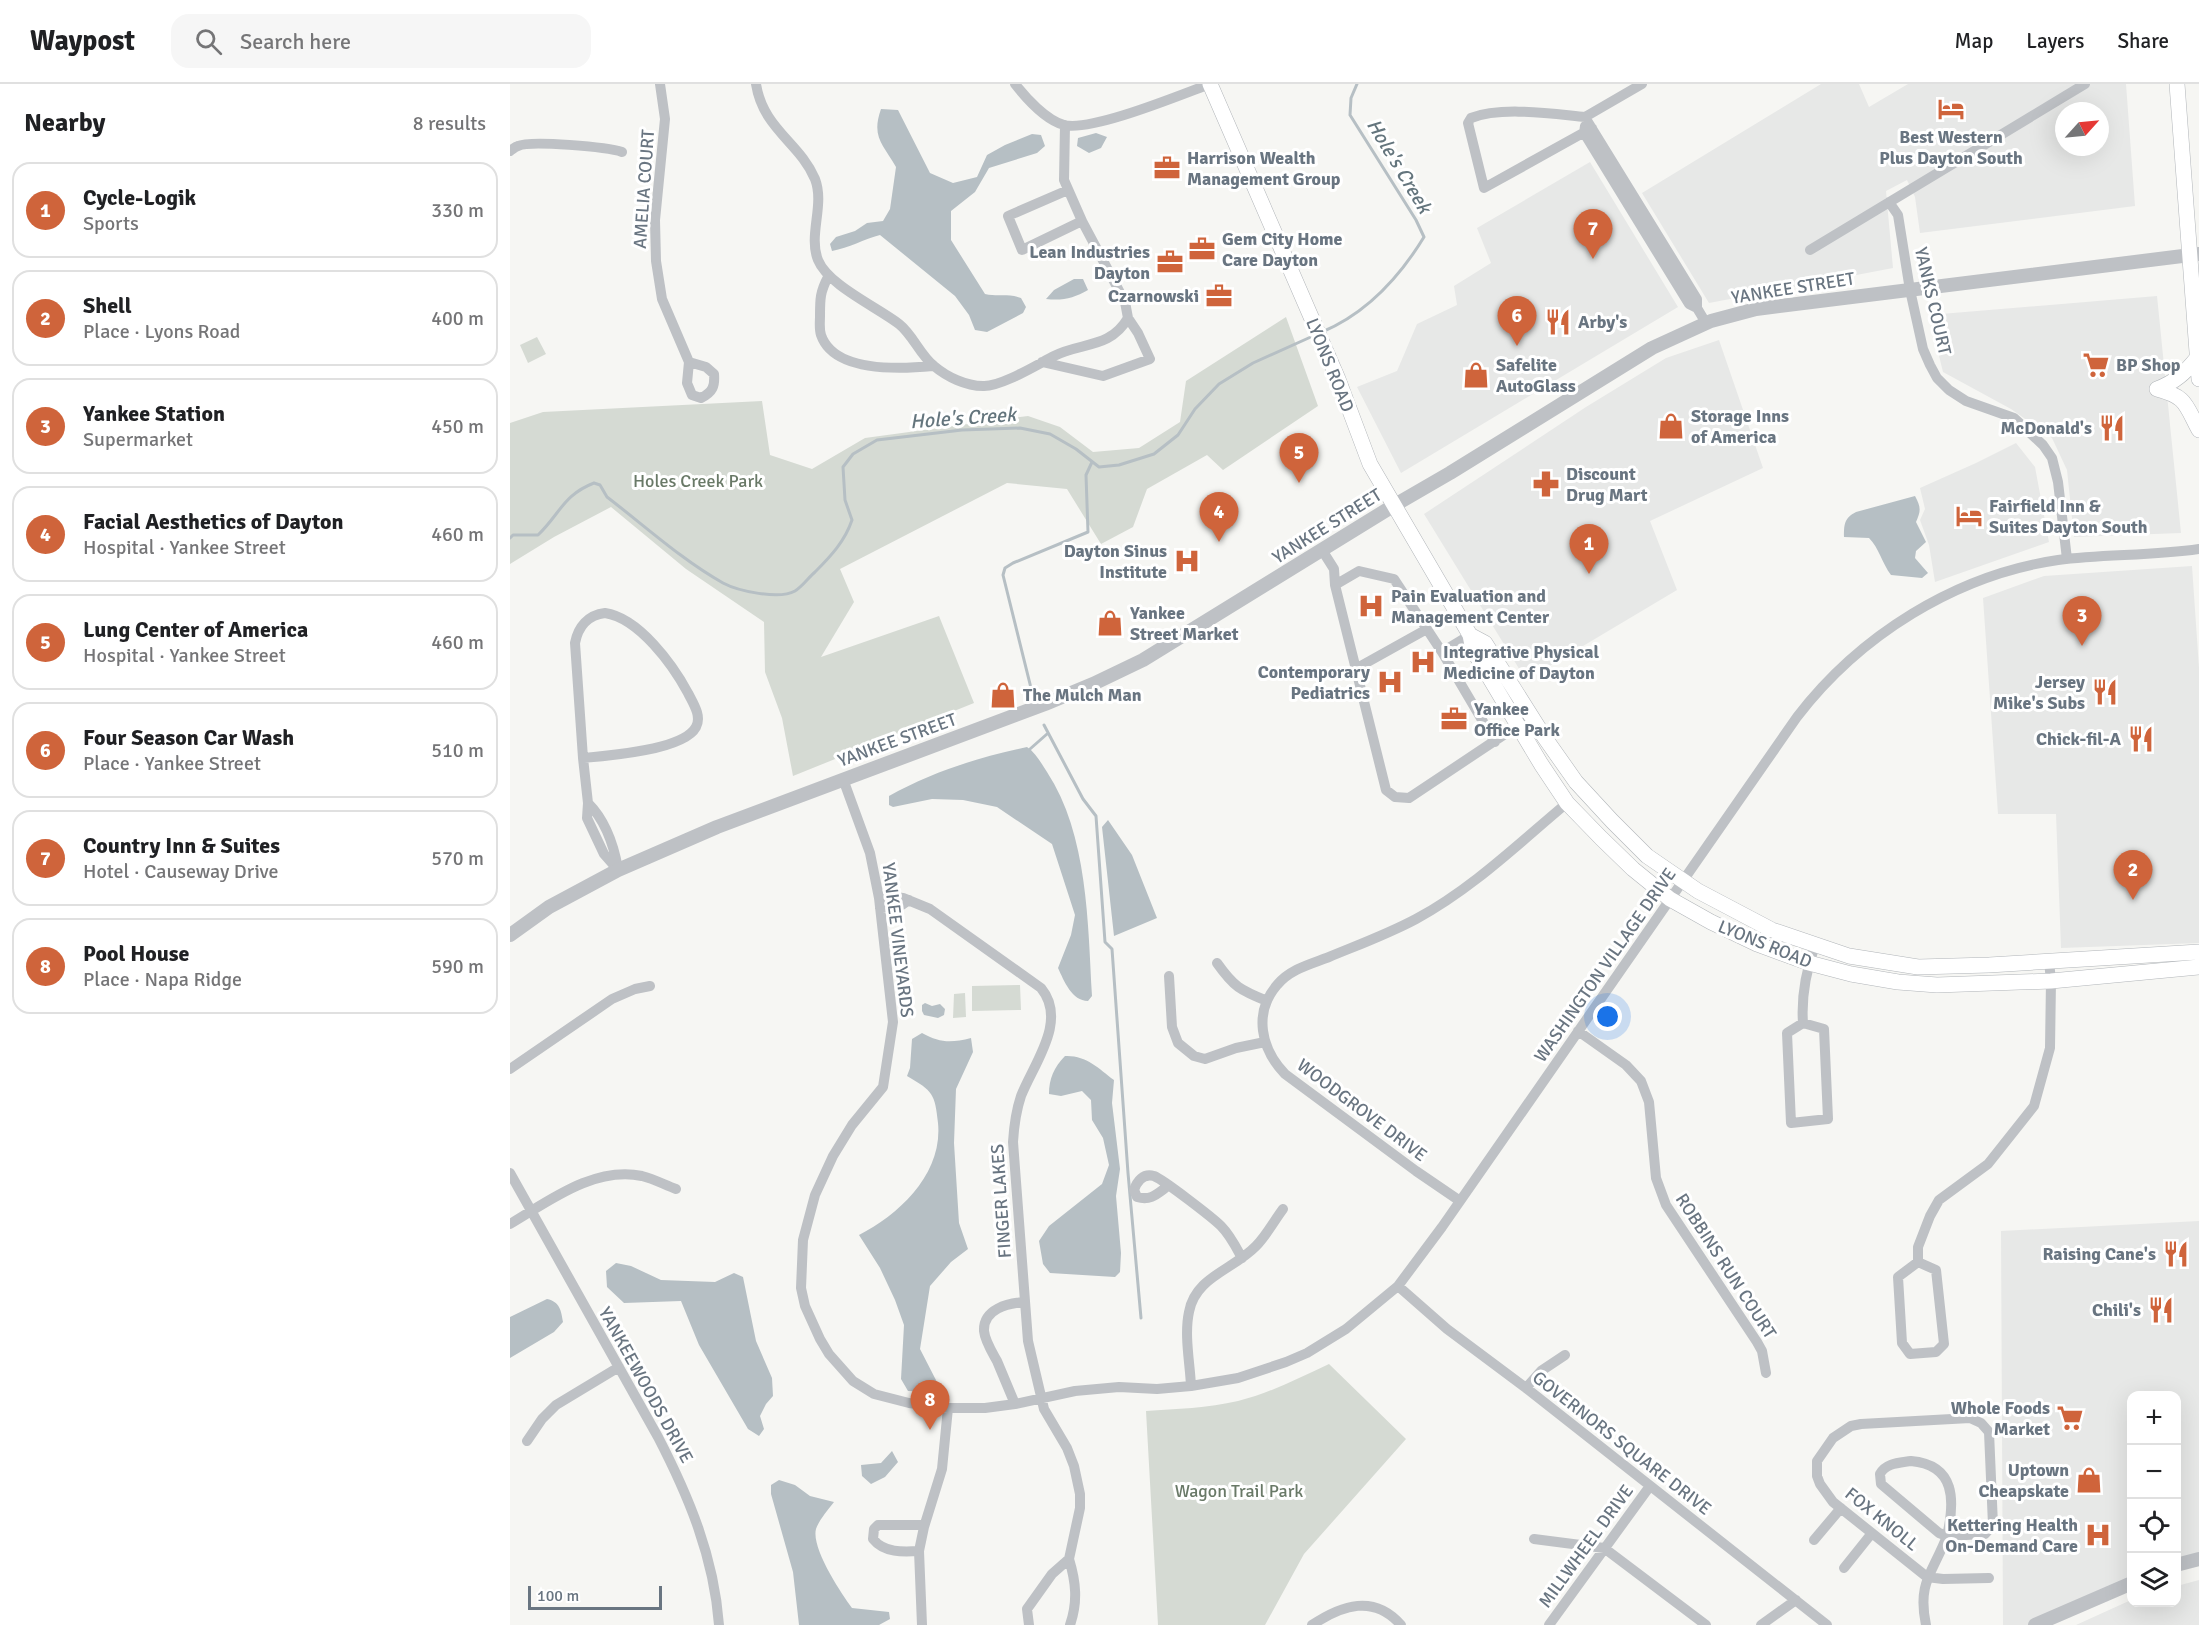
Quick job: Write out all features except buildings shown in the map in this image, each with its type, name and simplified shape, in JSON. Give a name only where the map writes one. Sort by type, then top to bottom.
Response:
[{"type":"main road","name":"LYONS ROAD","points":[[1210,84],[1338,380],[1370,464],[1470,635],[1473,650],[1516,726],[1567,803],[1633,869],[1670,899],[1711,922],[1809,963],[1851,974],[1898,982],[1938,985],[2051,981],[2199,967]]},
{"type":"main road","points":[[2177,84],[2194,254],[2199,379]]},
{"type":"main road","points":[[2197,358],[2181,377],[2157,389],[2177,395],[2183,400],[2199,430]]},
{"type":"main road","name":"LYONS ROAD","points":[[1470,635],[1485,643],[1545,738],[1576,782],[1647,856],[1698,891],[1762,925],[1850,956],[1918,967],[2199,952]]},
{"type":"street","name":"AMELIA COURT","points":[[660,84],[665,119],[655,220],[656,261],[662,299],[689,362]]},
{"type":"street","points":[[756,84],[763,110],[814,178],[819,195],[815,238],[818,259],[828,277],[901,326],[933,366],[957,381],[985,387],[1014,377],[1062,352],[1109,339],[1122,329],[1128,318]]},
{"type":"street","points":[[1015,84],[1051,118],[1065,125],[1100,123],[1210,84]]},
{"type":"street","points":[[1588,131],[1484,188],[1468,123],[1471,118],[1480,114],[1531,112],[1585,117],[1642,84]]},
{"type":"street","points":[[1810,250],[2085,84]]},
{"type":"street","points":[[1585,117],[1588,131],[1642,218],[1697,298],[1697,308],[1706,323]]},
{"type":"street","points":[[1042,362],[1103,376],[1150,359],[1128,318],[1125,302],[1082,221],[1064,180],[1065,125]]},
{"type":"street","points":[[510,151],[519,145],[540,145],[610,148],[622,152]]},
{"type":"street","points":[[1068,190],[1008,216],[1022,249],[1082,221]]},
{"type":"street","name":"YANKS COURT","points":[[1889,202],[1898,215],[1910,290],[1923,349],[1937,378],[1949,390],[1966,401],[2014,418],[2035,436],[2052,458],[2058,482],[2067,560]]},
{"type":"street","name":"YANKEE STREET","points":[[510,935],[549,907],[618,870],[717,827],[1045,704],[1113,675],[1165,647],[1652,348],[1706,323],[1756,309],[2194,254]]},
{"type":"street","points":[[828,277],[820,292],[820,333],[827,346],[854,362],[875,368],[900,369],[933,366]]},
{"type":"street","name":"WASHINGTON VILLAGE DRIVE","points":[[1042,1398],[1075,1391],[1119,1386],[1157,1389],[1191,1386],[1259,1372],[1307,1353],[1346,1329],[1382,1301],[1412,1270],[1797,717],[1829,679],[1848,661],[1893,626],[1942,598],[1996,576],[2023,568],[2067,560],[2199,549]]},
{"type":"street","points":[[1322,550],[1334,569],[1335,585],[1386,790],[1395,797],[1409,798],[1516,726]]},
{"type":"street","points":[[1335,585],[1359,572],[1394,579],[1442,652],[1495,741]]},
{"type":"street","points":[[583,758],[659,748],[687,735],[694,730],[697,721],[695,706],[668,659],[626,621],[613,614],[600,614],[587,620],[581,626],[575,643],[583,758],[588,802],[596,811],[614,848],[618,870]]},
{"type":"street","points":[[1357,668],[1427,629]]},
{"type":"street","points":[[1442,652],[1470,635]]},
{"type":"street","name":"YANKEE VINEYARDS","points":[[843,779],[870,853],[880,903],[893,1005],[893,1022],[882,1087],[852,1125],[833,1156],[815,1195],[804,1240],[801,1288],[805,1306],[829,1354],[853,1381],[868,1391],[909,1403],[948,1408],[985,1408],[1042,1398]]},
{"type":"street","points":[[1217,963],[1228,979],[1241,991],[1267,1001],[1278,983],[1292,972],[1395,930],[1437,907],[1567,803]]},
{"type":"street","name":"FINGER LAKES","points":[[880,903],[894,897],[909,900],[930,909],[1041,988],[1050,1001],[1053,1018],[1051,1026],[1021,1096],[1014,1126],[1014,1167],[1028,1341],[1044,1408],[1067,1448],[1078,1480],[1080,1508],[1069,1559]]},
{"type":"street","points":[[1803,1023],[1801,1003],[1815,945]]},
{"type":"street","points":[[1918,1262],[1918,1247],[1939,1200],[1988,1164],[2034,1106],[2050,1048],[2049,961]]},
{"type":"street","points":[[1169,976],[1172,1027],[1178,1043],[1194,1056],[1205,1059],[1236,1048],[1265,1042]]},
{"type":"street","points":[[510,1069],[612,999],[629,991],[650,986]]},
{"type":"street","name":"WOODGROVE DRIVE","points":[[1267,1001],[1262,1022],[1265,1042],[1276,1064],[1286,1074],[1416,1171],[1460,1201]]},
{"type":"street","points":[[1803,1023],[1824,1029],[1828,1119],[1791,1123],[1787,1033],[1803,1023]]},
{"type":"street","name":"ROBBINS RUN COURT","points":[[1578,1031],[1626,1065],[1641,1081],[1651,1111],[1653,1159],[1660,1192],[1675,1219],[1757,1342],[1762,1352],[1766,1374]]},
{"type":"street","name":"YANKEEWOODS DRIVE","points":[[510,1173],[658,1437],[692,1508],[711,1569],[719,1625]]},
{"type":"street","points":[[510,1224],[588,1181],[613,1175],[642,1176],[676,1190]]},
{"type":"street","points":[[1168,1186],[1221,1226],[1242,1258]]},
{"type":"street","points":[[1191,1386],[1188,1313],[1199,1288],[1256,1246],[1283,1209]]},
{"type":"street","points":[[1918,1262],[1936,1270],[1944,1344],[1936,1352],[1910,1354],[1902,1343],[1898,1277],[1918,1262]]},
{"type":"street","name":"GOVERNORS SQUARE DRIVE","points":[[1398,1286],[1447,1329],[1526,1388],[1827,1625]]},
{"type":"street","points":[[1015,1404],[986,1337],[985,1325],[991,1313],[997,1309],[1025,1302]]},
{"type":"street","points":[[1526,1388],[1541,1371],[1565,1355]]},
{"type":"street","points":[[527,1441],[542,1419],[556,1405],[619,1367]]},
{"type":"street","points":[[922,1625],[919,1585],[920,1551],[924,1525],[942,1468],[948,1408]]},
{"type":"street","name":"FOX KNOLL","points":[[1841,1508],[1820,1484],[1816,1468],[1820,1455],[1841,1431],[1861,1424],[1970,1418],[1986,1427],[1990,1436],[1994,1522],[1985,1534],[1947,1536],[1939,1533],[1883,1487],[1880,1479],[1882,1470],[1890,1465],[1911,1461],[1931,1465],[1946,1478],[1952,1509],[1947,1536],[1927,1577],[1841,1508]]},
{"type":"street","name":"MILLWHEEL DRIVE","points":[[1549,1625],[1650,1486]]},
{"type":"street","points":[[1814,1540],[1841,1508]]},
{"type":"street","points":[[920,1551],[890,1550],[877,1545],[873,1539],[874,1529],[878,1525],[924,1525]]},
{"type":"street","points":[[1844,1568],[1872,1533]]},
{"type":"street","points":[[1534,1539],[1604,1548],[1706,1625]]},
{"type":"street","points":[[1029,1625],[1027,1609],[1052,1574],[1069,1559],[1076,1580],[1076,1602],[1070,1625]]},
{"type":"street","points":[[2181,1564],[2199,1559]]},
{"type":"street","points":[[1926,1625],[1923,1601],[1927,1577],[1989,1578]]},
{"type":"street","points":[[2035,1625],[2127,1584]]},
{"type":"street","points":[[1761,1625],[1796,1600]]},
{"type":"street","points":[[1312,1625],[1340,1609],[1359,1605],[1375,1607],[1386,1612],[1401,1625]]},
{"type":"shaded area","points":[[1821,84],[1859,84],[1869,107],[1908,84],[2126,84],[2135,206],[1920,233],[1915,197],[1907,180],[1886,191],[1893,268],[1709,303],[1642,193]]},
{"type":"shaded area","points":[[881,109],[898,110],[930,173],[953,183],[977,177],[987,155],[1005,145],[1032,134],[1041,135],[1045,146],[1037,153],[989,168],[975,192],[951,211],[951,240],[985,294],[1021,298],[1026,307],[1023,313],[987,332],[975,330],[969,315],[955,296],[880,235],[832,251],[830,244],[836,237],[855,231],[867,223],[883,221],[890,209],[896,167],[878,134],[877,127]]},
{"type":"shaded area","points":[[1096,133],[1107,137],[1101,148],[1089,153],[1077,146],[1078,138]]},
{"type":"shaded area","points":[[1590,162],[1678,307],[1401,473],[1357,387],[1397,371],[1417,324],[1457,305],[1454,286],[1491,263],[1477,228]]},
{"type":"shaded area","points":[[1074,279],[1083,279],[1088,290],[1068,298],[1046,299],[1054,290]]},
{"type":"shaded area","points":[[2157,296],[2181,533],[2074,537],[2067,470],[2052,438],[2011,409],[1943,372],[1929,315]]},
{"type":"shaded area","points":[[1719,340],[1763,468],[1650,521],[1677,590],[1526,680],[1424,514],[1586,407],[1666,358]]},
{"type":"shaded area","points":[[2016,443],[2035,467],[2049,542],[1935,582],[1929,545],[1920,520],[1925,509],[1920,488]]},
{"type":"shaded area","points":[[1915,496],[1920,509],[1916,522],[1926,542],[1916,551],[1915,558],[1928,573],[1922,578],[1891,575],[1869,538],[1844,537],[1846,522],[1856,512]]},
{"type":"shaded area","points":[[2192,566],[2199,668],[2199,943],[2061,948],[2056,814],[1998,814],[1983,598],[2044,576]]},
{"type":"shaded area","points":[[1027,747],[1047,772],[1061,796],[1078,851],[1089,939],[1092,996],[1088,1001],[1077,998],[1073,994],[1058,968],[1071,935],[1075,915],[1052,844],[997,807],[963,800],[932,799],[893,807],[889,805],[889,796],[922,780],[974,761]]},
{"type":"shaded area","points":[[1108,820],[1132,855],[1157,918],[1114,936],[1102,827]]},
{"type":"shaded area","points":[[925,1003],[932,1006],[940,1004],[945,1009],[944,1015],[938,1018],[924,1015],[922,1005]]},
{"type":"shaded area","points":[[922,1033],[934,1039],[946,1041],[971,1038],[973,1052],[956,1089],[954,1143],[959,1223],[968,1249],[951,1262],[930,1286],[920,1349],[938,1384],[932,1392],[908,1391],[901,1379],[904,1325],[880,1268],[859,1235],[903,1204],[916,1190],[934,1159],[938,1141],[938,1123],[934,1099],[927,1090],[907,1076],[910,1068],[912,1039]]},
{"type":"shaded area","points":[[1065,1056],[1086,1060],[1114,1080],[1112,1103],[1120,1169],[1116,1196],[1121,1253],[1120,1272],[1115,1277],[1050,1273],[1043,1264],[1039,1241],[1049,1226],[1102,1184],[1109,1165],[1103,1138],[1092,1120],[1091,1100],[1082,1091],[1061,1096],[1049,1094],[1053,1074]]},
{"type":"shaded area","points":[[2199,1221],[2199,1559],[2181,1564],[2181,1391],[2127,1391],[2127,1585],[2035,1625],[2003,1625],[2001,1231]]},
{"type":"shaded area","points":[[616,1263],[631,1266],[661,1280],[715,1282],[734,1273],[743,1277],[756,1341],[772,1378],[773,1396],[760,1416],[764,1429],[759,1436],[748,1429],[699,1345],[681,1301],[624,1303],[607,1287],[606,1271]]},
{"type":"shaded area","points":[[547,1299],[555,1302],[559,1307],[563,1322],[554,1332],[510,1358],[510,1317]]},
{"type":"shaded area","points":[[892,1451],[898,1462],[885,1477],[871,1484],[862,1476],[861,1465],[881,1463]]},
{"type":"shaded area","points":[[779,1480],[795,1485],[810,1496],[834,1502],[816,1529],[822,1558],[852,1608],[889,1612],[890,1619],[879,1625],[799,1625],[793,1572],[771,1494],[771,1485]]},
{"type":"shaded area","points":[[2199,1580],[2199,1625],[2076,1625],[2127,1602],[2127,1607],[2181,1607],[2181,1585]]},
{"type":"green space","name":"Holes Creek Park","points":[[1286,317],[1318,406],[1223,470],[1207,455],[1147,489],[1133,527],[1101,544],[1067,489],[1007,483],[840,569],[854,602],[821,657],[939,616],[974,703],[793,776],[782,718],[765,672],[764,622],[686,569],[611,507],[554,537],[510,564],[510,423],[543,412],[762,401],[770,455],[812,469],[865,438],[1028,416],[1060,427],[1093,452],[1139,448],[1180,422],[1186,381]]},
{"type":"green space","points":[[537,337],[546,354],[528,363],[520,345]]},
{"type":"green space","points":[[1020,985],[1021,1010],[972,1011],[972,986]]},
{"type":"green space","points":[[965,993],[966,1017],[953,1018],[954,994]]},
{"type":"green space","name":"Wagon Trail Park","points":[[1329,1364],[1406,1439],[1304,1554],[1265,1625],[1158,1625],[1146,1411],[1204,1407],[1250,1398]]},
{"type":"waterway","name":"Hole's Creek","points":[[1322,332],[1353,315],[1380,293],[1393,280],[1424,237],[1416,220],[1350,115],[1351,98],[1357,84]]},
{"type":"waterway","name":"Hole's Creek","points":[[510,538],[513,535],[538,535],[568,499],[594,483],[600,485],[607,497],[664,542],[723,583],[738,589],[769,595],[788,594],[803,585],[846,535],[852,520],[845,500],[843,467],[853,454],[877,440],[962,430],[1020,428],[1050,434],[1076,449],[1099,467],[1119,465],[1154,454],[1178,435],[1195,409],[1219,384],[1253,363],[1313,336]]},
{"type":"waterway","points":[[1031,688],[1003,575],[1005,568],[1013,563],[1088,532],[1086,475],[1092,462]]},
{"type":"waterway","points":[[1044,725],[1083,799],[1096,816],[1105,942],[1112,949],[1141,1318]]},
{"type":"waterway","points":[[1030,749],[1047,734]]},
{"type":"place","name":"Best Western Plus Dayton South","points":[[1951,109]]},
{"type":"place","name":"Harrison Wealth Management Group","points":[[1167,168]]},
{"type":"place","name":"Gem City Home Care Dayton","points":[[1202,249]]},
{"type":"place","name":"Country Inn & Suites","points":[[1593,259]]},
{"type":"place","name":"Lean Industries Dayton","points":[[1170,262]]},
{"type":"place","name":"Czarnowski","points":[[1219,296]]},
{"type":"place","name":"Arby's","points":[[1558,322]]},
{"type":"place","name":"Four Season Car Wash","points":[[1517,346]]},
{"type":"place","name":"BP Shop","points":[[2096,365]]},
{"type":"place","name":"Safelite AutoGlass","points":[[1476,375]]},
{"type":"place","name":"Storage Inns of America","points":[[1671,426]]},
{"type":"place","name":"McDonald's","points":[[2112,428]]},
{"type":"place","name":"Lung Center of America","points":[[1299,483]]},
{"type":"place","name":"Discount Drug Mart","points":[[1546,484]]},
{"type":"place","name":"Fairfield Inn & Suites Dayton South","points":[[1969,516]]},
{"type":"place","name":"Facial Aesthetics of Dayton","points":[[1219,542]]},
{"type":"place","name":"Dayton Sinus Institute","points":[[1187,561]]},
{"type":"place","name":"Cycle-Logik","points":[[1589,574]]},
{"type":"place","name":"Pain Evaluation and Management Center","points":[[1371,606]]},
{"type":"place","name":"Yankee Street Market","points":[[1110,623]]},
{"type":"place","name":"Yankee Station","points":[[2082,646]]},
{"type":"place","name":"Integrative Physical Medicine of Dayton","points":[[1423,662]]},
{"type":"place","name":"Contemporary Pediatrics","points":[[1390,682]]},
{"type":"place","name":"Jersey Mike's Subs","points":[[2105,692]]},
{"type":"place","name":"The Mulch Man","points":[[1003,695]]},
{"type":"place","name":"Yankee Office Park","points":[[1454,719]]},
{"type":"place","name":"Chick-fil-A","points":[[2141,739]]},
{"type":"place","name":"Shell","points":[[2133,900]]},
{"type":"place","name":"Raising Cane's","points":[[2176,1254]]},
{"type":"place","name":"Chili's","points":[[2161,1310]]},
{"type":"place","name":"Whole Foods Market","points":[[2070,1418]]},
{"type":"place","name":"Pool House","points":[[930,1430]]},
{"type":"place","name":"Uptown Cheapskate","points":[[2089,1480]]},
{"type":"place","name":"Kettering Health On-Demand Care","points":[[2098,1535]]}]
